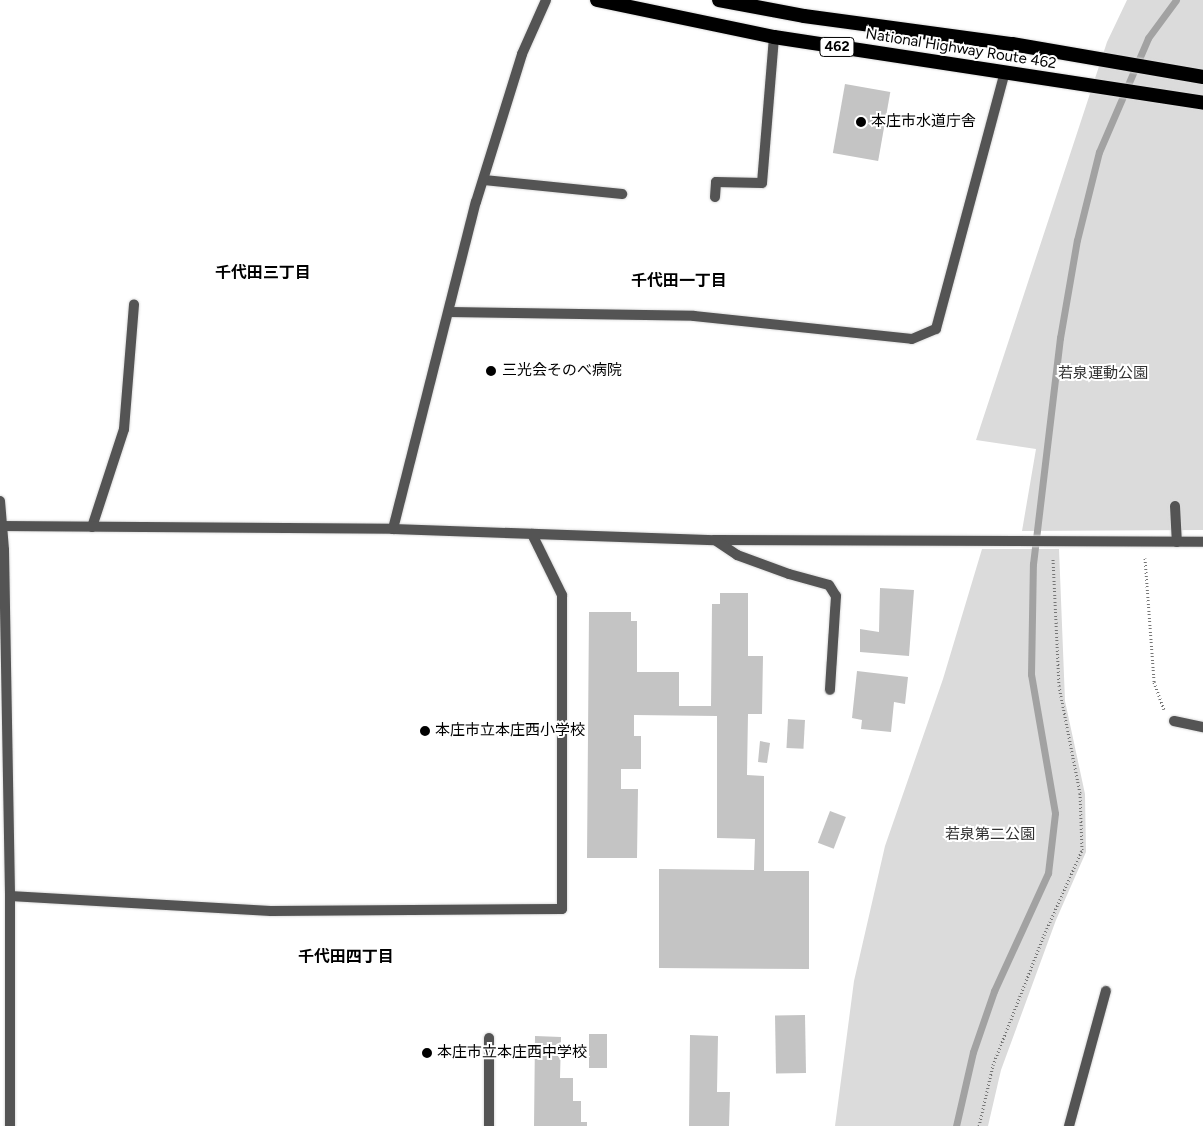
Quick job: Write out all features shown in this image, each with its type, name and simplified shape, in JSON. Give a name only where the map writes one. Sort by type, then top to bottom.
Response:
[{"type":"highway","name":"National Highway Route 462","points":[[597,0],[774,37],[1203,103]]},
{"type":"highway","name":"National Highway Route 462","points":[[718,0],[804,16],[1012,44],[1090,60],[1201,77]]},
{"type":"street","points":[[393,529],[484,180],[522,54],[546,0]]},
{"type":"street","points":[[715,197],[716,182],[762,183],[774,37]]},
{"type":"street","points":[[449,312],[694,316],[912,339],[936,329],[1005,72]]},
{"type":"street","points":[[484,180],[622,194]]},
{"type":"street","points":[[92,527],[124,429],[134,304]]},
{"type":"street","points":[[0,501],[10,896],[4,961],[10,1126]]},
{"type":"street","points":[[1175,506],[1177,542]]},
{"type":"street","points":[[2,526],[393,529],[715,540],[1203,542]]},
{"type":"street","points":[[10,896],[272,910],[562,909],[562,595],[532,534]]},
{"type":"street","points":[[715,540],[737,554],[789,574],[830,584],[836,596],[830,690]]},
{"type":"street","points":[[1174,721],[1203,727]]},
{"type":"street","points":[[1070,1126],[1106,991]]},
{"type":"street","points":[[489,1038],[489,1126]]},
{"type":"path","points":[[979,1126],[993,1065],[1044,935],[1082,850],[1080,793],[1059,686],[1053,586],[1054,540]]},
{"type":"path","points":[[1145,541],[1145,578],[1154,682],[1165,711],[1174,721]]},
{"type":"green space","name":"若泉運動公園","points":[[1127,0],[1203,0],[1203,530],[1022,531],[1036,449],[976,440],[1107,42]]},
{"type":"green space","name":"若泉第二公園","points":[[982,549],[1059,549],[1065,701],[1085,794],[1086,852],[1056,920],[1001,1070],[988,1126],[835,1126],[854,981],[885,846],[943,679]]},
{"type":"building","name":"本庄市水道庁舎","points":[[845,84],[890,92],[878,161],[833,153]]},
{"type":"building","points":[[880,588],[914,590],[909,656],[860,652],[860,629],[879,632]]},
{"type":"building","points":[[720,593],[748,593],[748,656],[763,656],[762,714],[748,714],[747,775],[764,776],[764,871],[809,871],[809,969],[659,968],[659,869],[754,870],[755,839],[717,838],[717,716],[634,715],[634,736],[641,736],[641,769],[621,769],[621,789],[638,789],[637,858],[587,858],[589,612],[631,612],[631,621],[637,621],[637,672],[679,672],[679,706],[711,706],[712,604],[720,604]]},
{"type":"building","points":[[857,671],[908,677],[905,704],[894,702],[891,732],[861,729],[862,720],[852,718]]},
{"type":"building","points":[[788,719],[805,720],[803,749],[786,748]]},
{"type":"building","points":[[760,741],[770,743],[767,763],[758,762]]},
{"type":"building","points":[[830,811],[846,817],[834,849],[818,843]]},
{"type":"building","points":[[805,1015],[806,1073],[776,1074],[775,1016]]},
{"type":"building","points":[[589,1034],[607,1034],[607,1068],[589,1068]]},
{"type":"building","points":[[690,1035],[718,1036],[717,1092],[730,1092],[729,1126],[689,1126]]},
{"type":"building","points":[[535,1036],[561,1037],[560,1078],[573,1078],[573,1101],[581,1101],[581,1122],[587,1122],[587,1126],[534,1126]]},
{"type":"waterway","points":[[956,1126],[973,1052],[994,991],[1048,873],[1055,813],[1031,674],[1033,564],[1060,338],[1077,240],[1099,152],[1148,38],[1176,0]]},
{"type":"place","name":"本庄市水道庁舎","points":[[861,122]]},
{"type":"place","name":"三光会そのべ病院","points":[[491,371]]},
{"type":"place","name":"本庄市立本庄西小学校","points":[[425,731]]},
{"type":"place","name":"本庄市立本庄西中学校","points":[[427,1053]]},
{"type":"district","name":"千代田三丁目","points":[[263,273]]},
{"type":"district","name":"千代田一丁目","points":[[679,281]]},
{"type":"district","name":"千代田四丁目","points":[[346,957]]}]
